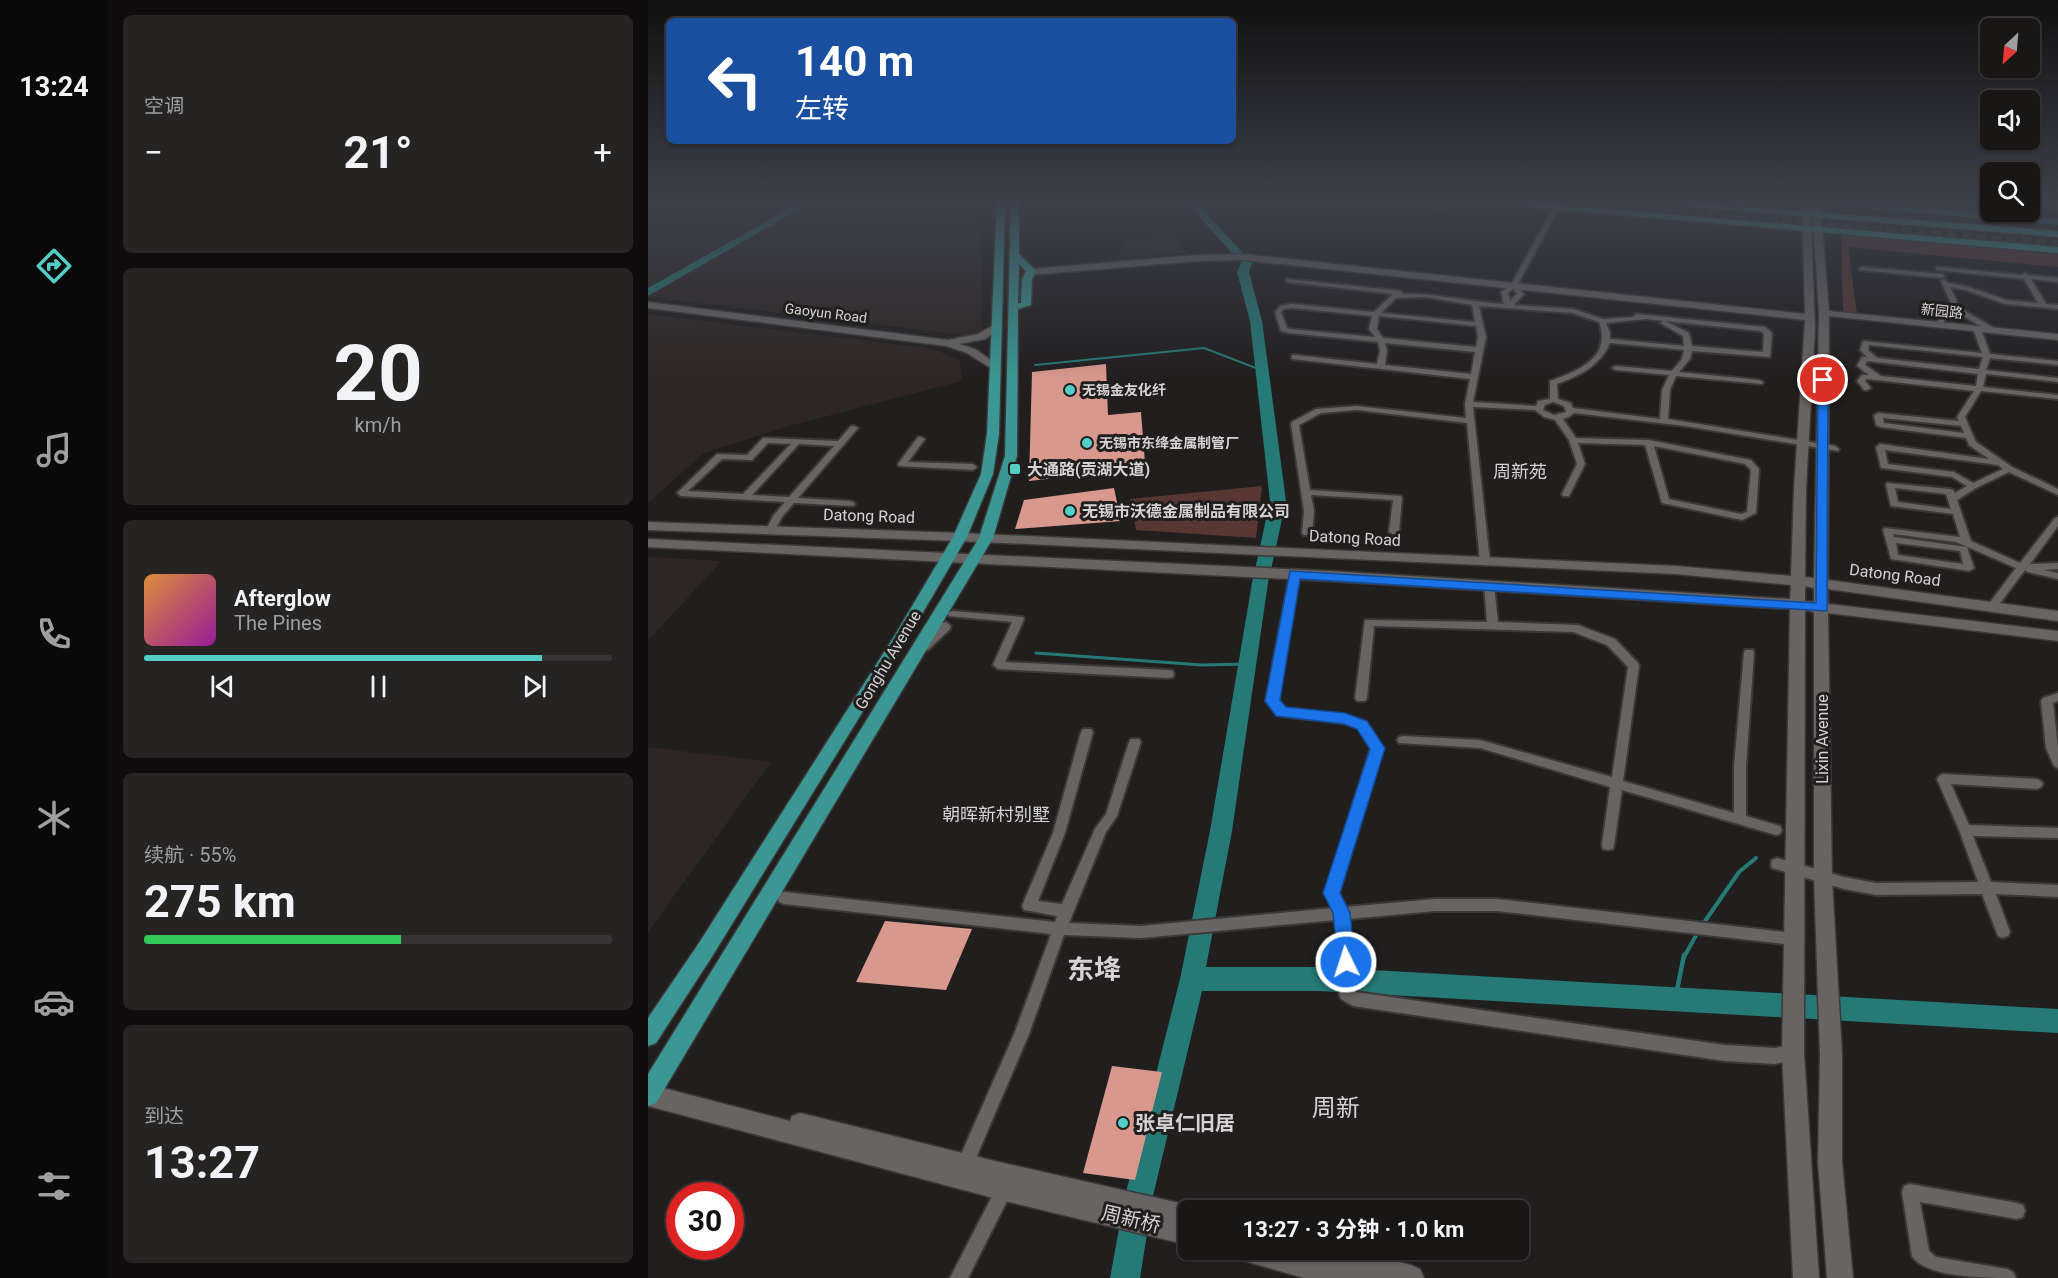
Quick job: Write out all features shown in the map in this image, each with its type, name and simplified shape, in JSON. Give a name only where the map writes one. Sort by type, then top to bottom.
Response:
[{"type":"main road","name":"Gonghu Avenue","points":[[648,1036],[712,939],[901,638],[960,537],[987,474],[993,434],[993,365],[999,261]]},
{"type":"main road","name":"Gonghu Avenue","points":[[649,1092],[986,538],[1011,456],[1015,261]]},
{"type":"main road","points":[[1014,307],[1026,304],[1027,279],[1031,272],[1020,261]]},
{"type":"street","points":[[1031,272],[1169,261]]},
{"type":"street","points":[[1285,261],[1809,316]]},
{"type":"street","points":[[1508,307],[1504,292],[1514,285],[1527,261]]},
{"type":"street","name":"Lixin Avenue","points":[[1806,1278],[1793,1053],[1793,939],[1786,867],[1809,316],[1808,261]]},
{"type":"street","name":"Lixin Avenue","points":[[1822,261],[1828,448],[1821,584],[1823,608],[1823,878],[1831,1055],[1830,1162],[1840,1278]]},
{"type":"street","points":[[1994,331],[1957,309],[1937,267],[2058,280]]},
{"type":"street","points":[[1862,269],[1942,276]]},
{"type":"street","points":[[2026,276],[2043,305]]},
{"type":"street","points":[[1288,280],[1475,304],[1573,311],[1602,321],[1636,316],[1762,329],[1768,333],[1767,355],[1761,356],[1608,341]]},
{"type":"street","points":[[1508,307],[1521,294],[1514,285]]},
{"type":"street","points":[[1947,285],[1967,288],[2005,302],[2058,307]]},
{"type":"street","points":[[1380,366],[1384,357],[1380,339],[1373,329],[1376,314],[1394,296],[1425,296]]},
{"type":"street","points":[[1475,304],[1482,337],[1469,404],[1485,562]]},
{"type":"street","name":"Gaoyun Road","points":[[648,306],[948,343],[981,337],[997,326]]},
{"type":"street","name":"Gaoyun Road","points":[[648,306],[945,344],[971,351],[993,365]]},
{"type":"street","points":[[1479,324],[1292,306],[1282,307],[1278,312],[1284,328],[1288,331],[1480,350]]},
{"type":"street","points":[[1937,325],[1957,309]]},
{"type":"street","name":"新园路","points":[[1824,313],[2058,337]]},
{"type":"street","points":[[1636,316],[1668,323],[1686,335],[1690,349],[1688,359],[1667,386],[1664,421]]},
{"type":"street","points":[[1554,400],[1553,383],[1576,375],[1593,362],[1608,341],[1608,332],[1602,321]]},
{"type":"street","name":"新园路","points":[[1937,325],[1994,331]]},
{"type":"street","points":[[1977,329],[1987,356],[1980,371],[1982,379],[1978,389],[1961,417],[1972,443],[2009,469],[2058,492]]},
{"type":"street","points":[[1875,360],[1864,350],[1866,343],[2054,362],[2058,378],[1980,371],[1865,359],[1861,366],[1878,378]]},
{"type":"street","points":[[1295,357],[1474,377]]},
{"type":"street","points":[[1616,368],[1759,382]]},
{"type":"street","points":[[1867,388],[1861,381],[1865,377],[2058,397]]},
{"type":"street","points":[[1538,408],[1541,403],[1554,400],[1568,405],[1571,410]]},
{"type":"street","points":[[1469,404],[1538,408]]},
{"type":"street","points":[[1307,533],[1309,511],[1295,424],[1319,411],[1357,408],[1471,421]]},
{"type":"street","points":[[1538,408],[1542,414],[1558,418],[1568,415],[1571,410]]},
{"type":"street","points":[[1571,410],[1664,421],[1828,448]]},
{"type":"street","points":[[1964,424],[1878,415],[1880,425],[1969,436]]},
{"type":"street","points":[[1558,418],[1573,440],[1581,464],[1566,495]]},
{"type":"street","points":[[771,530],[778,516],[854,428]]},
{"type":"street","points":[[921,439],[902,464],[973,467]]},
{"type":"street","points":[[840,444],[766,440],[749,458],[720,456],[681,493],[850,504]]},
{"type":"street","points":[[1573,440],[1649,443],[1748,462],[1755,469],[1751,513],[1742,517],[1665,501],[1649,443]]},
{"type":"street","points":[[745,497],[797,442]]},
{"type":"street","points":[[1973,486],[1954,475],[1884,466],[1880,447],[2000,463]]},
{"type":"street","points":[[1952,499],[2009,469]]},
{"type":"street","points":[[1957,512],[1894,504],[1890,485],[1950,492],[1952,499],[1957,512],[1967,543]]},
{"type":"street","points":[[1306,492],[1398,498],[1394,532]]},
{"type":"street","points":[[1993,605],[2022,567],[2054,532],[2058,520]]},
{"type":"street","name":"Datong Road","points":[[648,526],[894,534],[1676,570],[1798,581],[1993,605],[2058,616]]},
{"type":"street","points":[[1890,539],[1964,549],[1969,568],[1894,557],[1890,539],[1888,530],[1958,539],[2022,567],[2058,576]]},
{"type":"street","points":[[882,555],[898,546],[899,540],[894,534]]},
{"type":"street","points":[[648,543],[1290,574],[1797,604],[2058,636]]},
{"type":"street","points":[[1936,546],[1942,564]]},
{"type":"street","points":[[2022,567],[2058,566]]},
{"type":"street","points":[[1290,574],[1272,701],[1281,712],[1345,719],[1362,725],[1377,748],[1332,893],[1342,913],[1346,994],[1353,999],[1725,1053],[1775,1056],[1793,1053]]},
{"type":"street","points":[[1489,585],[1493,626]]},
{"type":"street","points":[[953,614],[1019,619],[998,665],[1169,674]]},
{"type":"street","points":[[1361,698],[1369,622],[1574,628],[1611,642],[1635,666],[1608,845]]},
{"type":"street","points":[[917,653],[946,626]]},
{"type":"street","points":[[1740,820],[1740,766],[1749,653]]},
{"type":"street","points":[[2058,697],[2047,701],[2052,748],[2058,763]]},
{"type":"street","points":[[1066,911],[1029,906],[1059,832],[1087,732]]},
{"type":"street","points":[[1403,740],[1480,744],[1776,830]]},
{"type":"street","points":[[962,1172],[1022,1034],[1066,911],[1101,829],[1111,816],[1135,742]]},
{"type":"street","points":[[2003,932],[1965,830],[1943,779],[2037,784]]},
{"type":"street","points":[[1965,830],[2058,833]]},
{"type":"street","points":[[1786,867],[1823,878],[1876,889],[1986,888],[2058,891]]},
{"type":"street","points":[[784,898],[1061,929],[1141,932],[1435,905],[1497,905],[1793,939]]},
{"type":"street","points":[[649,1092],[1077,1199]]},
{"type":"street","points":[[962,1172],[1005,1189],[1077,1199]]},
{"type":"street","points":[[959,1278],[1005,1189]]},
{"type":"street","points":[[2007,1278],[1932,1265],[1921,1256],[1910,1192],[2017,1211]]},
{"type":"street","name":"周新桥","points":[[1077,1199],[1178,1215]]},
{"type":"street","name":"周新桥","points":[[1077,1199],[1178,1230]]},
{"type":"street","points":[[1284,1260],[1348,1278]]},
{"type":"street","points":[[1345,1260],[1411,1278]]},
{"type":"shaded area","points":[[648,261],[981,261],[981,337],[648,297]]},
{"type":"shaded area","points":[[1842,261],[1850,261],[1857,314],[1843,312]]},
{"type":"shaded area","points":[[1991,261],[2058,261],[2058,267]]},
{"type":"shaded area","points":[[648,314],[934,349],[960,361],[962,381],[793,425],[704,453],[648,503]]},
{"type":"shaded area","points":[[1262,486],[1256,538],[1136,530],[1130,499]]},
{"type":"shaded area","points":[[648,557],[722,561],[648,640]]},
{"type":"shaded area","points":[[648,747],[771,762],[648,932]]},
{"type":"building","name":"无锡市东绛金属制管厂","points":[[1106,364],[1108,415],[1141,412],[1145,463],[1094,474],[1029,481],[1032,372]]},
{"type":"building","name":"无锡市沃德金属制品有限公司","points":[[1114,488],[1121,521],[1015,529],[1024,500]]},
{"type":"building","points":[[885,921],[972,929],[946,990],[856,982]]},
{"type":"building","name":"张卓仁旧居","points":[[1112,1066],[1162,1072],[1135,1180],[1083,1173]]},
{"type":"waterway","points":[[648,293],[705,261]]},
{"type":"waterway","points":[[1192,979],[1221,831],[1260,583],[1278,501],[1256,321],[1243,272],[1247,263],[1245,261]]},
{"type":"waterway","points":[[1035,365],[1204,348],[1261,370]]},
{"type":"waterway","points":[[1036,653],[1202,665],[1246,664]]},
{"type":"waterway","points":[[1703,924],[1739,872],[1756,858]]},
{"type":"waterway","points":[[1684,957],[1698,932]]},
{"type":"waterway","points":[[1675,1000],[1684,955]]},
{"type":"waterway","points":[[1125,1278],[1139,1196],[1192,979]]},
{"type":"waterway","points":[[1192,979],[1319,979],[2058,1021]]},
{"type":"place","name":"无锡金友化纤","points":[[1070,390]]},
{"type":"place","name":"无锡市东绛金属制管厂","points":[[1087,443]]},
{"type":"place","name":"大通路(贡湖大道)","points":[[1015,469]]},
{"type":"place","name":"无锡市沃德金属制品有限公司","points":[[1070,511]]},
{"type":"place","name":"张卓仁旧居","points":[[1123,1123]]},
{"type":"district","name":"周新苑","points":[[1520,471]]},
{"type":"district","name":"朝晖新村别墅","points":[[996,814]]},
{"type":"district","name":"东鿍","points":[[1094,970]]},
{"type":"district","name":"周新","points":[[1336,1108]]},
{"type":"route","points":[[1346,962],[1342,913],[1332,893],[1377,748],[1373,738],[1362,725],[1345,719],[1281,712],[1272,701],[1293,597],[1295,574],[1797,604],[1823,608],[1821,584],[1823,380]]}]
